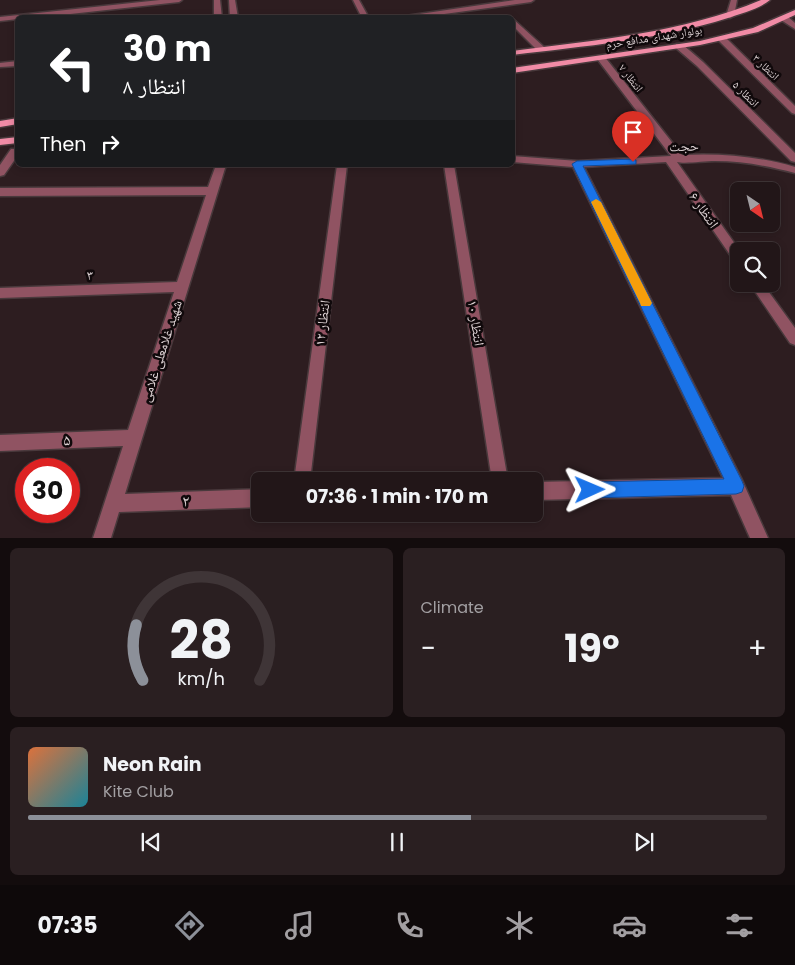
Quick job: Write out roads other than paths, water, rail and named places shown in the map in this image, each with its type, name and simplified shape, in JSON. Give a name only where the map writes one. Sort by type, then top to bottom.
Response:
[{"type":"main road","name":"بولوار شهدای مدافع حرم","points":[[515,53],[679,29],[730,16],[767,0]]},
{"type":"main road","name":"بولوار شهدای مدافع حرم","points":[[515,70],[722,39],[755,30],[795,12]]},
{"type":"main road","points":[[0,124],[15,122]]},
{"type":"main road","points":[[0,142],[15,140]]},
{"type":"street","points":[[81,14],[84,0]]},
{"type":"street","points":[[65,15],[179,0]]},
{"type":"street","points":[[217,0],[218,15]]},
{"type":"street","points":[[232,0],[234,15]]},
{"type":"street","points":[[356,0],[364,15]]},
{"type":"street","points":[[414,15],[495,2],[531,0]]},
{"type":"street","points":[[730,16],[734,0]]},
{"type":"street","points":[[495,2],[507,15]]},
{"type":"street","points":[[0,19],[15,18]]},
{"type":"street","points":[[784,18],[795,26]]},
{"type":"street","points":[[515,23],[541,49]]},
{"type":"street","name":"انتظار ۳","points":[[722,39],[795,111]]},
{"type":"street","name":"انتظار ۵","points":[[679,46],[700,64],[795,159]]},
{"type":"street","name":"انتظار ۷","points":[[601,58],[675,160]]},
{"type":"street","points":[[0,65],[15,63]]},
{"type":"street","points":[[0,173],[15,152]]},
{"type":"street","name":"حجت","points":[[515,159],[577,164],[675,160],[753,160],[795,170]]},
{"type":"street","name":"انتظار ۶","points":[[675,160],[730,245]]},
{"type":"street","points":[[577,164],[736,486],[759,538]]},
{"type":"street","name":"شهید غلامعلی غلامی","points":[[102,538],[220,167]]},
{"type":"street","name":"انتظار ۱۲","points":[[303,472],[342,167]]},
{"type":"street","name":"انتظار ۱۰","points":[[449,167],[499,472]]},
{"type":"street","points":[[0,192],[213,191]]},
{"type":"street","name":"۳","points":[[0,293],[182,287]]},
{"type":"street","points":[[762,292],[795,339]]},
{"type":"street","name":"۵","points":[[0,443],[134,438]]},
{"type":"street","points":[[543,491],[736,486]]},
{"type":"street","name":"۲","points":[[112,503],[251,498]]}]
